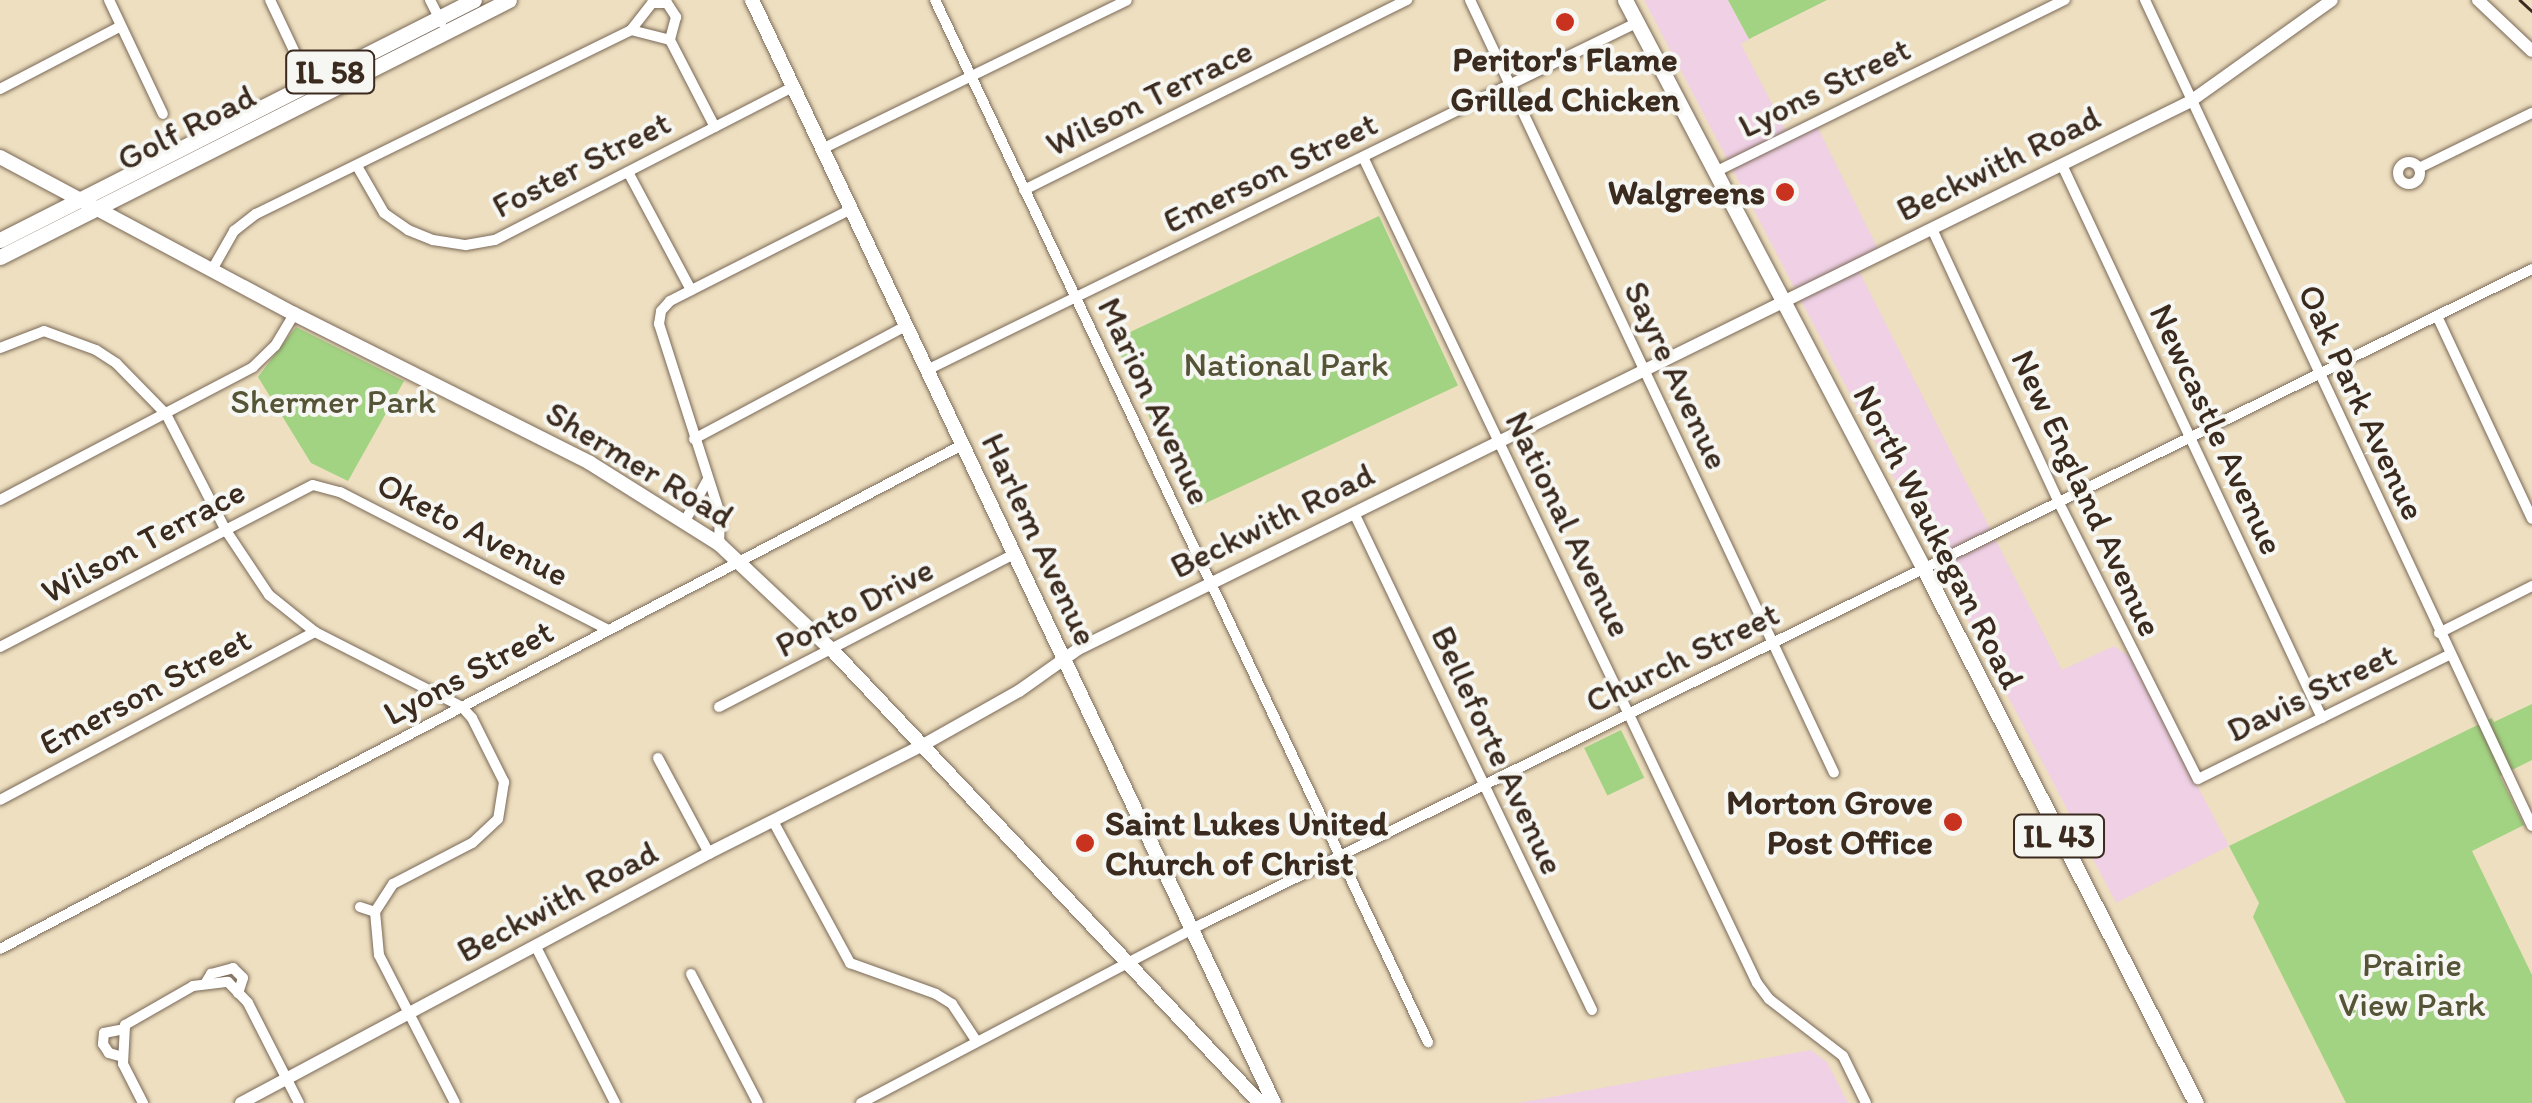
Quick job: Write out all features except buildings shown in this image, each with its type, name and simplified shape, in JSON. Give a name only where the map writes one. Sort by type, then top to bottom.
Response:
[{"type":"main road","name":"Golf Road","points":[[442,25],[474,0]]},
{"type":"main road","name":"Golf Road","points":[[0,240],[76,199],[442,25],[510,0]]},
{"type":"main road","name":"Harlem Avenue","points":[[752,0],[1274,1103]]},
{"type":"main road","name":"North Waukegan Road","points":[[1625,0],[1924,570],[2196,1103]]},
{"type":"main road","name":"Golf Road","points":[[0,257],[312,88]]},
{"type":"main road","name":"Shermer Road","points":[[0,158],[294,314],[505,418],[718,544],[832,651],[1260,1103]]},
{"type":"street","points":[[109,0],[163,114]]},
{"type":"street","points":[[270,0],[312,88]]},
{"type":"street","points":[[430,0],[442,25]]},
{"type":"street","points":[[822,149],[1128,0]]},
{"type":"street","name":"Wilson Terrace","points":[[1024,190],[1407,0]]},
{"type":"street","name":"Sayre Avenue","points":[[1470,0],[1834,773]]},
{"type":"street","name":"Lyons Street","points":[[1714,172],[2065,0]]},
{"type":"street","name":"Oak Park Avenue","points":[[2145,0],[2532,826]]},
{"type":"street","name":"Beckwith Road","points":[[241,1103],[709,853],[923,745],[1019,691],[1063,660],[1210,584],[2191,101],[2332,0]]},
{"type":"street","points":[[2478,0],[2532,52]]},
{"type":"street","name":"Marion Avenue","points":[[934,1],[1428,1042]]},
{"type":"street","points":[[213,268],[244,221],[631,30],[652,3],[667,2],[676,17],[670,40],[715,127]]},
{"type":"street","name":"Emerson Street","points":[[926,370],[1636,23]]},
{"type":"street","points":[[0,89],[121,26]]},
{"type":"street","points":[[631,30],[670,40]]},
{"type":"street","name":"Foster Street","points":[[357,166],[384,213],[408,230],[432,240],[466,245],[495,240],[793,87]]},
{"type":"street","points":[[2419,168],[2532,113]]},
{"type":"street","name":"National Avenue","points":[[1363,157],[1757,982],[1769,999],[1843,1056],[1866,1103]]},
{"type":"street","name":"Newcastle Avenue","points":[[2062,165],[2322,718]]},
{"type":"street","points":[[628,172],[691,290]]},
{"type":"street","points":[[718,544],[720,514],[658,324],[661,311],[670,300],[851,209]]},
{"type":"street","name":"New England Avenue","points":[[1932,229],[2059,503],[2198,779]]},
{"type":"street","name":"Church Street","points":[[861,1103],[1191,930],[2532,270]]},
{"type":"street","points":[[0,500],[253,367],[274,346],[294,314]]},
{"type":"street","points":[[2437,316],[2532,519]]},
{"type":"street","points":[[694,440],[906,326]]},
{"type":"street","points":[[0,348],[44,331],[96,350],[116,363],[166,414],[225,529],[270,595],[315,632],[462,706],[498,765],[509,810],[481,836],[392,884],[375,912],[378,955],[455,1103]]},
{"type":"street","name":"Lyons Street","points":[[0,949],[962,445]]},
{"type":"street","points":[[685,521],[707,480]]},
{"type":"street","name":"Wilson Terrace","points":[[0,648],[313,485]]},
{"type":"street","name":"Oketo Avenue","points":[[313,485],[340,492],[607,628]]},
{"type":"street","name":"Belleforte Avenue","points":[[1354,513],[1592,1010]]},
{"type":"street","name":"Ponto Drive","points":[[719,708],[1014,554]]},
{"type":"street","name":"Davis Street","points":[[2438,632],[2532,586]]},
{"type":"street","name":"Emerson Street","points":[[0,800],[315,632]]},
{"type":"street","name":"Davis Street","points":[[2198,779],[2449,654]]},
{"type":"street","points":[[658,758],[709,853]]},
{"type":"street","points":[[773,821],[850,962],[936,994],[952,1004],[978,1042]]},
{"type":"street","points":[[360,906],[375,912]]},
{"type":"street","points":[[536,946],[615,1103]]},
{"type":"street","points":[[692,974],[758,1103]]},
{"type":"street","points":[[123,1057],[109,1052],[102,1044],[104,1033],[125,1029],[156,1003],[174,995],[206,984],[228,982],[238,993],[299,1103]]},
{"type":"street","points":[[125,1029],[123,1057],[143,1103]]},
{"type":"shaded area","points":[[1644,0],[1728,0],[1749,39],[1741,44],[1789,137],[1816,124],[1882,257],[1858,269],[2062,670],[2114,646],[2130,657],[2229,846],[2116,903]]},
{"type":"shaded area","points":[[1811,1050],[1827,1062],[1848,1103],[1518,1103]]},
{"type":"green space","points":[[1728,0],[1827,0],[1749,39]]},
{"type":"green space","name":"National Park","points":[[1379,216],[1458,385],[1192,509],[1113,340]]},
{"type":"green space","name":"Shermer Park","points":[[296,327],[404,381],[348,481],[311,463],[258,377]]},
{"type":"green space","name":"Prairie View Park","points":[[2532,704],[2532,760],[2500,776],[2524,825],[2472,851],[2532,975],[2532,1103],[2346,1103],[2253,917],[2259,903],[2229,846],[2492,718],[2494,722]]},
{"type":"green space","points":[[1621,730],[1644,778],[1607,796],[1584,748]]},
{"type":"railway","points":[[2520,0],[2532,11]]},
{"type":"place","name":"Peritor's Flame Grilled Chicken","points":[[1565,22]]},
{"type":"place","name":"Walgreens","points":[[1785,192]]},
{"type":"place","name":"Morton Grove Post Office","points":[[1953,822]]},
{"type":"place","name":"Saint Lukes United Church of Christ","points":[[1085,843]]}]
